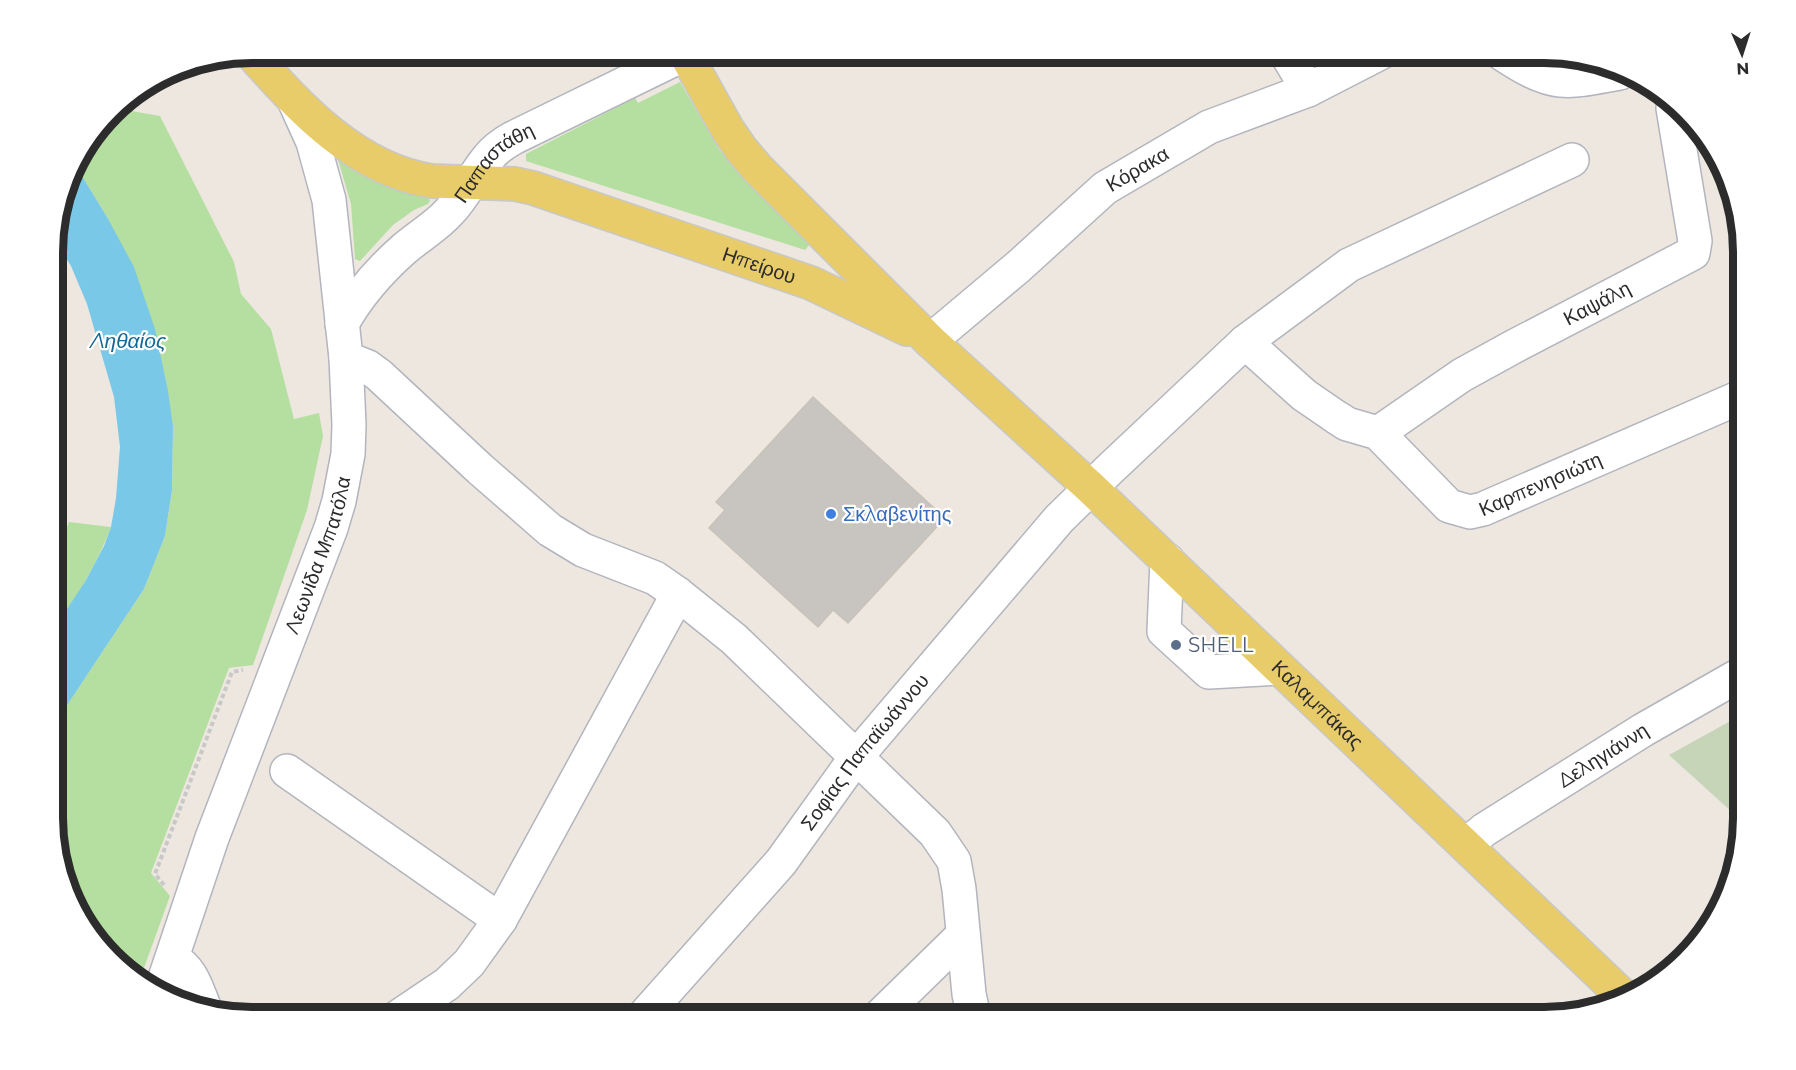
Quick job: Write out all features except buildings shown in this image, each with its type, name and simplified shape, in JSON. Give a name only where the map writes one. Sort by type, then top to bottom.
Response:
[{"type":"main road","name":"Ηπείρου","points":[[260,63],[294,100],[345,144],[393,170],[420,179],[515,184],[533,188],[810,283],[930,340]]},
{"type":"main road","points":[[691,63],[728,130],[758,169],[930,340]]},
{"type":"main road","name":"Καλαμπάκας","points":[[930,340],[1091,488],[1619,992]]},
{"type":"street","name":"Παπαστάθη","points":[[342,324],[354,303],[380,272],[405,248],[451,211],[495,150],[513,138],[666,63]]},
{"type":"street","points":[[1292,63],[1308,90]]},
{"type":"street","name":"Κόρακα","points":[[930,340],[1018,267],[1106,188],[1209,127],[1308,90],[1359,63]]},
{"type":"street","points":[[1519,63],[1541,76],[1557,80],[1609,75]]},
{"type":"street","name":"Λεωνίδα Μπατόλα","points":[[163,985],[212,838],[317,565],[339,501],[348,454],[350,425],[346,358],[326,184],[313,142],[294,100]]},
{"type":"street","name":"Καψάλη","points":[[1378,433],[1462,375],[1513,346],[1694,253],[1695,241],[1674,115]]},
{"type":"street","name":"Σοφίας Παπαϊωάννου","points":[[652,1007],[781,862],[857,756],[1059,519],[1245,342],[1349,265],[1572,160]]},
{"type":"street","name":"Καρπενησιώτη","points":[[1245,342],[1304,394],[1336,417],[1347,424],[1378,433],[1449,506],[1470,512],[1483,509],[1733,400]]},
{"type":"street","points":[[346,358],[368,367],[379,375],[480,469],[550,530],[583,550],[655,578],[734,639],[935,833],[954,861],[972,1007]]},
{"type":"street","points":[[1167,560],[1164,631],[1209,672],[1279,668]]},
{"type":"street","points":[[413,1007],[447,984],[470,963],[500,920],[678,594]]},
{"type":"street","name":"Δεληγιάννη","points":[[1466,845],[1484,830],[1643,730],[1733,679]]},
{"type":"street","points":[[287,771],[500,920]]},
{"type":"street","points":[[889,1007],[963,935]]},
{"type":"street","points":[[172,958],[182,963],[188,970],[201,1000]]},
{"type":"path","points":[[167,889],[154,874],[232,672],[243,670]]},
{"type":"green space","points":[[680,82],[720,151],[814,239],[805,250],[526,161],[526,154],[635,98],[638,103]]},
{"type":"green space","points":[[127,110],[160,116],[234,262],[241,294],[271,329],[294,419],[319,413],[323,436],[307,510],[253,665],[229,668],[151,873],[170,896],[143,972],[110,943],[82,902],[67,855],[63,818],[63,711],[144,589],[165,536],[172,490],[173,427],[107,217],[80,173],[88,157],[110,127]]},
{"type":"green space","points":[[337,156],[405,190],[429,198],[430,201],[393,225],[360,261],[355,259],[351,204]]},
{"type":"green space","points":[[69,522],[111,527],[86,580],[63,616],[63,538]]},
{"type":"green space","points":[[1733,720],[1733,813],[1669,755]]},
{"type":"green space","points":[[1690,938],[1669,960],[1653,972],[1651,970]]},
{"type":"water","name":"Ληθαίος","points":[[80,173],[134,267],[155,329],[173,427],[172,490],[165,536],[144,589],[63,711],[63,615],[86,580],[111,527],[120,447],[114,397],[87,304],[63,253],[65,227],[69,203]]},
{"type":"place","name":"Σκλαβενίτης","points":[[831,514]]},
{"type":"place","name":"SHELL","points":[[1176,645]]}]
